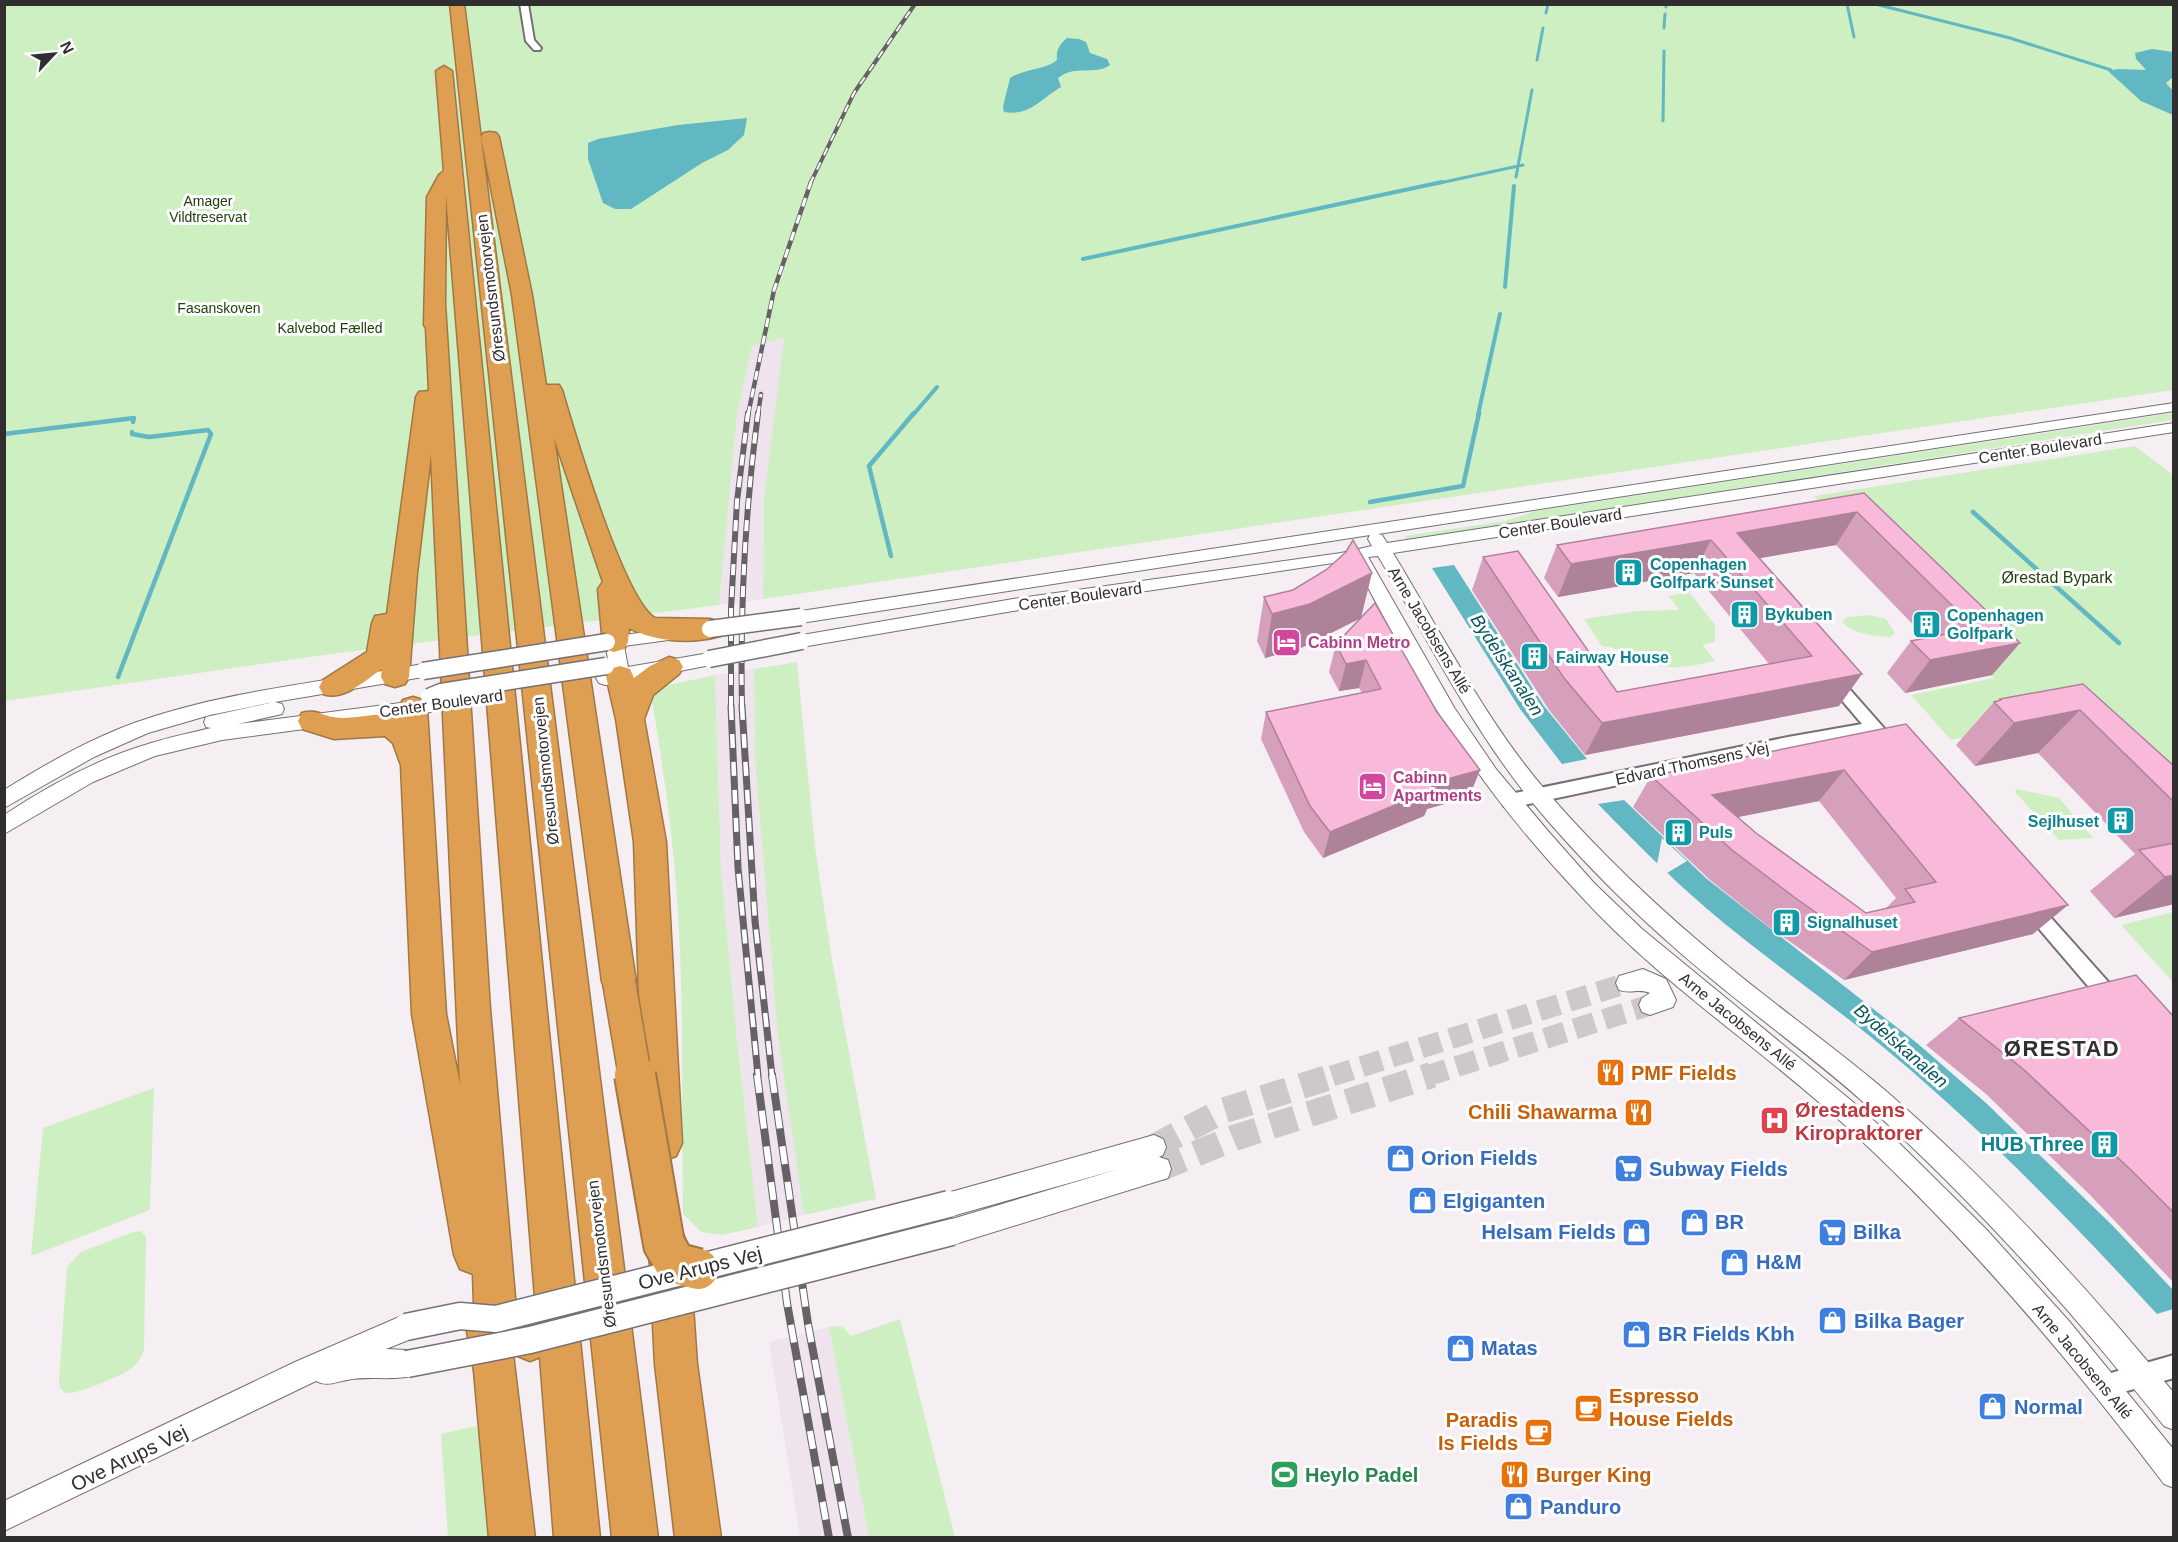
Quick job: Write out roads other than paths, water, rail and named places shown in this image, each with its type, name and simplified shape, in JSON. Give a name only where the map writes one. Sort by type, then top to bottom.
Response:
[{"type":"highway","name":"Øresundsmotorvejen","points":[[457,4],[635,1538]]},
{"type":"highway","name":"Øresundsmotorvejen","points":[[443,57],[577,1538]]},
{"type":"highway","points":[[466,86],[486,117],[522,295],[619,982],[664,1244],[675,1263],[698,1269]]},
{"type":"highway","points":[[453,164],[436,197],[435,305],[422,445],[413,499],[416,778],[429,1014],[495,1371],[512,1538]]},
{"type":"highway","points":[[522,295],[560,422],[608,562],[632,616],[640,623],[709,644]]},
{"type":"highway","points":[[435,305],[439,339],[474,1010],[496,1319],[510,1332],[530,1340]]},
{"type":"highway","points":[[333,687],[370,664],[383,649],[388,578],[394,544],[413,499]]},
{"type":"highway","points":[[608,562],[616,634],[611,660],[630,719],[650,842],[659,1076],[676,1364],[698,1538]]},
{"type":"highway","points":[[630,719],[640,690],[647,679],[669,667]]},
{"type":"highway","points":[[312,721],[333,728],[388,725],[402,730],[409,741],[416,778]]},
{"type":"street","points":[[524,4],[530,41],[537,48]]},
{"type":"street","name":"Center Boulevard","points":[[709,644],[801,629],[899,603],[2174,407]]},
{"type":"street","name":"Center Boulevard","points":[[4,826],[38,803],[86,777],[151,750],[208,735],[312,721],[416,690],[611,660],[669,667],[709,644],[801,629],[1012,605],[1342,558],[1382,549],[2174,427]]},
{"type":"street","name":"Arne Jacobsens Allé","points":[[1371,531],[1494,736],[1538,795],[1636,899],[1714,968],[1876,1099],[1962,1179],[2050,1271],[2174,1416]]},
{"type":"street","name":"Arne Jacobsens Allé","points":[[1345,535],[1358,553],[1447,714],[1510,801],[1631,933],[1662,988],[1765,1042],[1828,1095],[1922,1182],[2016,1281],[2105,1385],[2174,1474]]},
{"type":"street","points":[[86,777],[123,749],[185,728],[282,708],[416,690],[587,657],[611,660],[709,644]]},
{"type":"street","points":[[1824,670],[1901,758]]},
{"type":"street","name":"Center Boulevard","points":[[4,800],[68,759],[142,728],[209,708],[333,687],[416,690]]},
{"type":"street","name":"Edvard Thomsens Vej","points":[[1510,801],[1788,743],[1874,728]]},
{"type":"street","points":[[2022,897],[2120,1010]]},
{"type":"street","points":[[1627,983],[1643,979],[1662,988],[1714,968]]},
{"type":"street","name":"Ove Arups Vej","points":[[4,1516],[340,1355],[406,1327],[472,1314],[496,1319],[949,1204],[1156,1158],[952,1232],[530,1340],[407,1364],[378,1362],[351,1365],[253,1398]]},
{"type":"street","points":[[2105,1385],[2174,1366]]},
{"type":"water","points":[[1067,38],[1086,42],[1090,53],[1107,59],[1110,65],[1098,70],[1065,74],[1058,78],[1061,87],[1035,106],[1021,112],[1004,112],[1003,107],[1010,78],[1057,60],[1059,48]]},
{"type":"water","points":[[2152,49],[2173,52],[2173,77],[2166,83],[2173,91],[2173,115],[2141,101],[2108,71],[2146,70],[2136,59],[2135,53]]},
{"type":"water","points":[[747,118],[744,135],[728,150],[702,163],[631,209],[615,209],[603,203],[588,159],[588,143],[598,139],[678,125]]},
{"type":"water","name":"Bydelskanalen","points":[[1454,565],[1544,706],[1587,759],[1562,764],[1520,709],[1432,568]]},
{"type":"water","name":"Bydelskanalen","points":[[1624,800],[1707,879],[1917,1043],[1986,1103],[2113,1226],[2173,1290],[2173,1309],[2157,1314],[2062,1214],[1964,1118],[1872,1038],[1706,908],[1598,804]]},
{"type":"waterway","points":[[1546,13],[1548,4]]},
{"type":"waterway","points":[[1847,4],[1854,37]]},
{"type":"waterway","points":[[1875,4],[2010,38],[2111,70]]},
{"type":"waterway","points":[[1664,28],[1665,14]]},
{"type":"waterway","points":[[1537,60],[1543,28]]},
{"type":"waterway","points":[[1663,121],[1664,51]]},
{"type":"waterway","points":[[1518,166],[1532,90]]},
{"type":"waterway","points":[[1518,166],[1523,165]]},
{"type":"waterway","points":[[1435,184],[1518,166]]},
{"type":"waterway","points":[[1516,177],[1518,166]]},
{"type":"waterway","points":[[1083,259],[1442,182]]},
{"type":"waterway","points":[[1505,287],[1514,186]]},
{"type":"waterway","points":[[1478,415],[1500,314]]},
{"type":"waterway","points":[[913,415],[937,387]]},
{"type":"waterway","points":[[891,556],[869,466],[914,413]]},
{"type":"waterway","points":[[1370,502],[1463,486],[1479,413]]},
{"type":"waterway","points":[[4,434],[134,418],[133,422]]},
{"type":"waterway","points":[[118,677],[211,434],[208,430],[149,437],[132,434],[132,432]]},
{"type":"waterway","points":[[1973,512],[2119,643]]},
{"type":"tunnel","points":[[1332,1076],[1627,983]]},
{"type":"tunnel","points":[[1427,1076],[1650,1005]]},
{"type":"tunnel","points":[[1154,1147],[1222,1111],[1337,1075]]},
{"type":"tunnel","points":[[1159,1169],[1234,1138],[1432,1075]]},
{"type":"railway","points":[[810,184],[854,93],[915,4]]},
{"type":"railway","points":[[748,415],[774,290],[811,182]]},
{"type":"railway","points":[[758,415],[761,394]]},
{"type":"railway","points":[[731,706],[731,609],[737,501],[748,413]]},
{"type":"railway","points":[[742,706],[744,560],[758,413]]},
{"type":"railway","points":[[731,706],[738,868],[758,1076]]},
{"type":"railway","points":[[742,706],[755,921],[772,1076]]},
{"type":"railway","points":[[757,1075],[787,1303],[829,1538]]},
{"type":"railway","points":[[772,1075],[808,1324],[848,1538]]},
{"type":"place","name":"Copenhagen Golfpark Sunset","points":[[1629,573]]},
{"type":"place","name":"Bykuben","points":[[1744,614]]},
{"type":"place","name":"Copenhagen Golfpark","points":[[1926,624]]},
{"type":"place","name":"Cabinn Metro","points":[[1287,642]]},
{"type":"place","name":"Fairway House","points":[[1535,657]]},
{"type":"place","name":"Cabinn Apartments","points":[[1372,786]]},
{"type":"place","name":"Sejlhuset","points":[[2120,821]]},
{"type":"place","name":"Puls","points":[[1678,832]]},
{"type":"place","name":"Signalhuset","points":[[1786,922]]},
{"type":"place","name":"PMF Fields","points":[[1610,1073]]},
{"type":"place","name":"Chili Shawarma","points":[[1638,1112]]},
{"type":"place","name":"Ørestadens Kiropraktorer","points":[[1774,1121]]},
{"type":"place","name":"HUB Three","points":[[2105,1144]]},
{"type":"place","name":"Orion Fields","points":[[1400,1158]]},
{"type":"place","name":"Subway Fields","points":[[1628,1169]]},
{"type":"place","name":"Elgiganten","points":[[1422,1201]]},
{"type":"place","name":"BR","points":[[1694,1222]]},
{"type":"place","name":"Helsam Fields","points":[[1637,1232]]},
{"type":"place","name":"Bilka","points":[[1832,1232]]},
{"type":"place","name":"H&M","points":[[1735,1262]]},
{"type":"place","name":"Bilka Bager","points":[[1833,1321]]},
{"type":"place","name":"BR Fields Kbh","points":[[1637,1334]]},
{"type":"place","name":"Matas","points":[[1460,1348]]},
{"type":"place","name":"Normal","points":[[1993,1407]]},
{"type":"place","name":"Espresso House Fields","points":[[1588,1408]]},
{"type":"place","name":"Paradis Is Fields","points":[[1539,1432]]},
{"type":"place","name":"Heylo Padel","points":[[1284,1475]]},
{"type":"place","name":"Burger King","points":[[1515,1475]]},
{"type":"place","name":"Panduro","points":[[1519,1507]]},
{"type":"district","name":"ØRESTAD","points":[[2062,1048]]},
{"type":"park label","name":"Amager Vildtreservat","points":[[208,210]]},
{"type":"park label","name":"Fasanskoven","points":[[219,308]]},
{"type":"park label","name":"Kalvebod Fælled","points":[[330,328]]},
{"type":"park label","name":"Ørestad Bypark","points":[[2057,577]]}]
